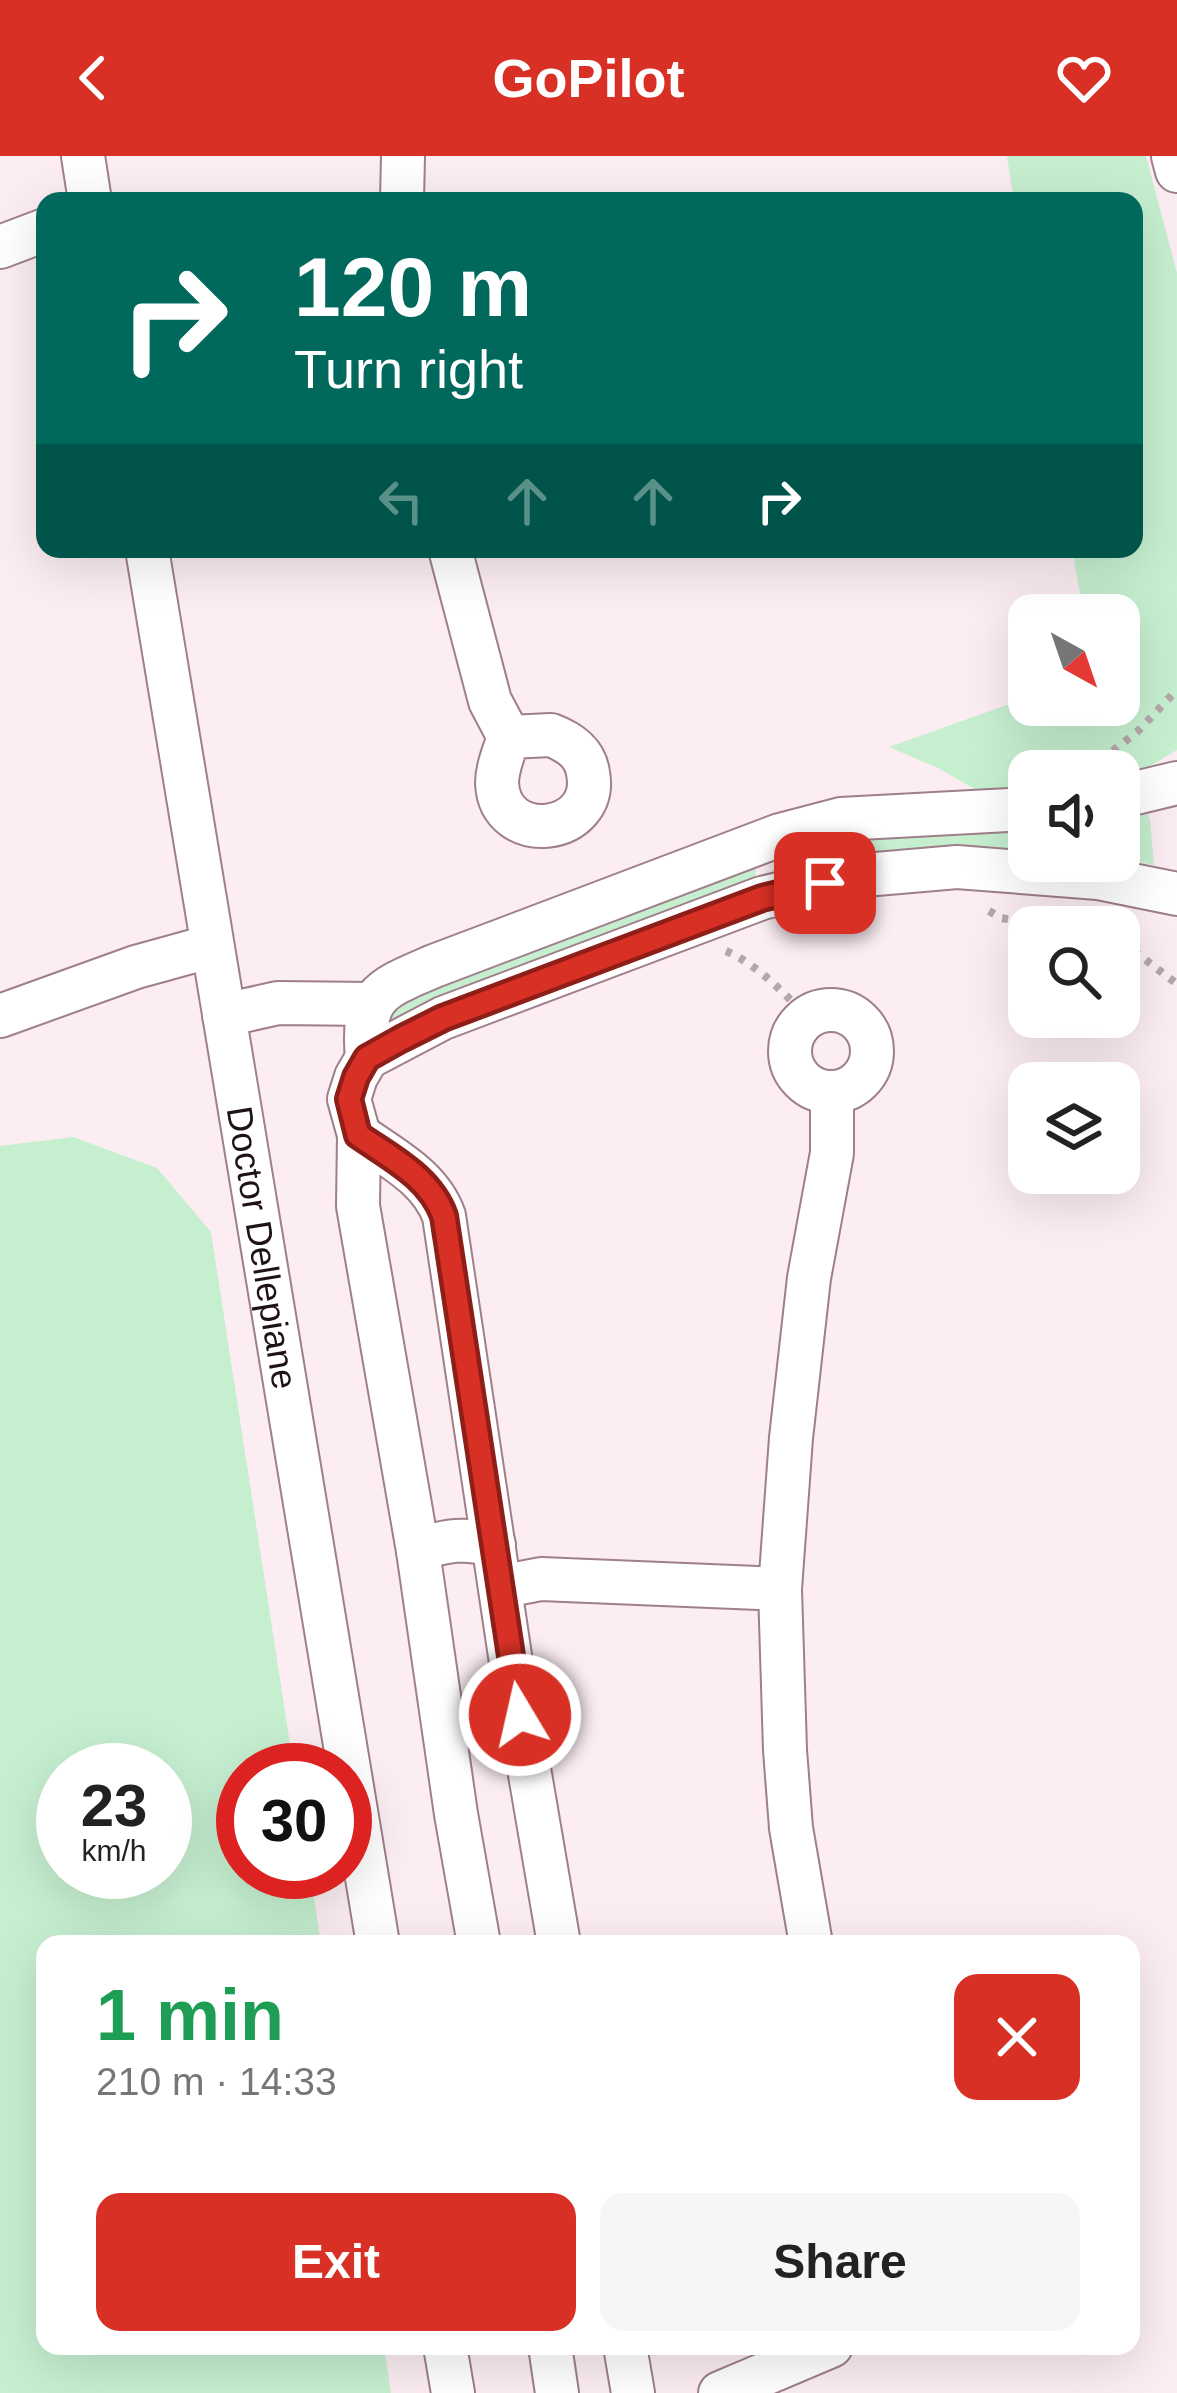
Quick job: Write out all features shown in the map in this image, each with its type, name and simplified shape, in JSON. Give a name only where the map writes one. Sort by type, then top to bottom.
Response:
[{"type":"street","points":[[82,156],[88,192]]},
{"type":"street","points":[[402,192],[403,156]]},
{"type":"street","points":[[1173,156],[1177,171]]},
{"type":"street","points":[[0,248],[36,234]]},
{"type":"street","name":"Doctor Dellepiane","points":[[148,558],[377,1935]]},
{"type":"street","points":[[452,558],[490,700],[508,737]]},
{"type":"street","points":[[1140,781],[1177,783]]},
{"type":"street","points":[[367,1058],[364,1029],[371,1004],[393,983],[434,966],[780,835],[841,819],[1008,810]]},
{"type":"street","points":[[780,835],[797,889]]},
{"type":"street","points":[[477,1935],[358,1205],[358,1135],[349,1099],[367,1058],[443,1018],[679,929],[762,898],[853,876],[957,868],[1098,878],[1177,894]]},
{"type":"street","points":[[0,1016],[136,967],[212,946]]},
{"type":"street","points":[[224,1015],[278,1003],[371,1004]]},
{"type":"street","points":[[820,1012],[848,1014],[868,1032],[872,1046],[867,1072],[846,1090],[819,1091],[798,1076],[792,1064],[792,1039],[808,1018],[820,1012]]},
{"type":"street","points":[[809,1935],[791,1828],[784,1750],[780,1589],[809,1278],[832,1153],[832,1092]]},
{"type":"street","points":[[358,1135],[425,1183],[444,1216],[558,1935]]},
{"type":"street","points":[[418,1551],[440,1541],[460,1540],[499,1578],[780,1589]]},
{"type":"street","points":[[427,1614],[464,1616],[499,1578]]},
{"type":"street","points":[[447,2355],[453,2393]]},
{"type":"street","points":[[551,2355],[557,2393]]},
{"type":"street","points":[[627,2355],[633,2393]]},
{"type":"street","points":[[720,2393],[810,2355]]},
{"type":"path","points":[[1126,750],[1177,690]]},
{"type":"path","points":[[679,929],[740,957],[808,1018]]},
{"type":"path","points":[[1140,956],[1177,984]]},
{"type":"green space","points":[[1007,156],[1146,156],[1177,273],[1177,750],[1140,772],[1140,750],[1008,750],[1008,796],[987,796],[889,747],[1008,704],[1008,726],[1140,726],[1140,594],[1080,594],[1074,558],[1143,558],[1143,192],[1013,192]]},
{"type":"green space","points":[[1148,814],[1150,820],[1154,865],[1140,862],[1140,815]]},
{"type":"green space","points":[[1008,829],[1008,858],[805,868],[799,862],[800,853],[809,845]]},
{"type":"green space","points":[[749,866],[756,870],[755,879],[391,1019],[422,992]]},
{"type":"green space","points":[[73,1137],[157,1168],[211,1232],[290,1743],[216,1743],[216,1899],[314,1899],[320,1935],[36,1935],[36,2355],[385,2355],[391,2393],[0,2393],[0,1146]]},
{"type":"route","points":[[520,1715],[444,1216],[425,1183],[358,1135],[349,1099],[356,1077],[367,1058],[443,1018],[762,898],[825,883]]}]
